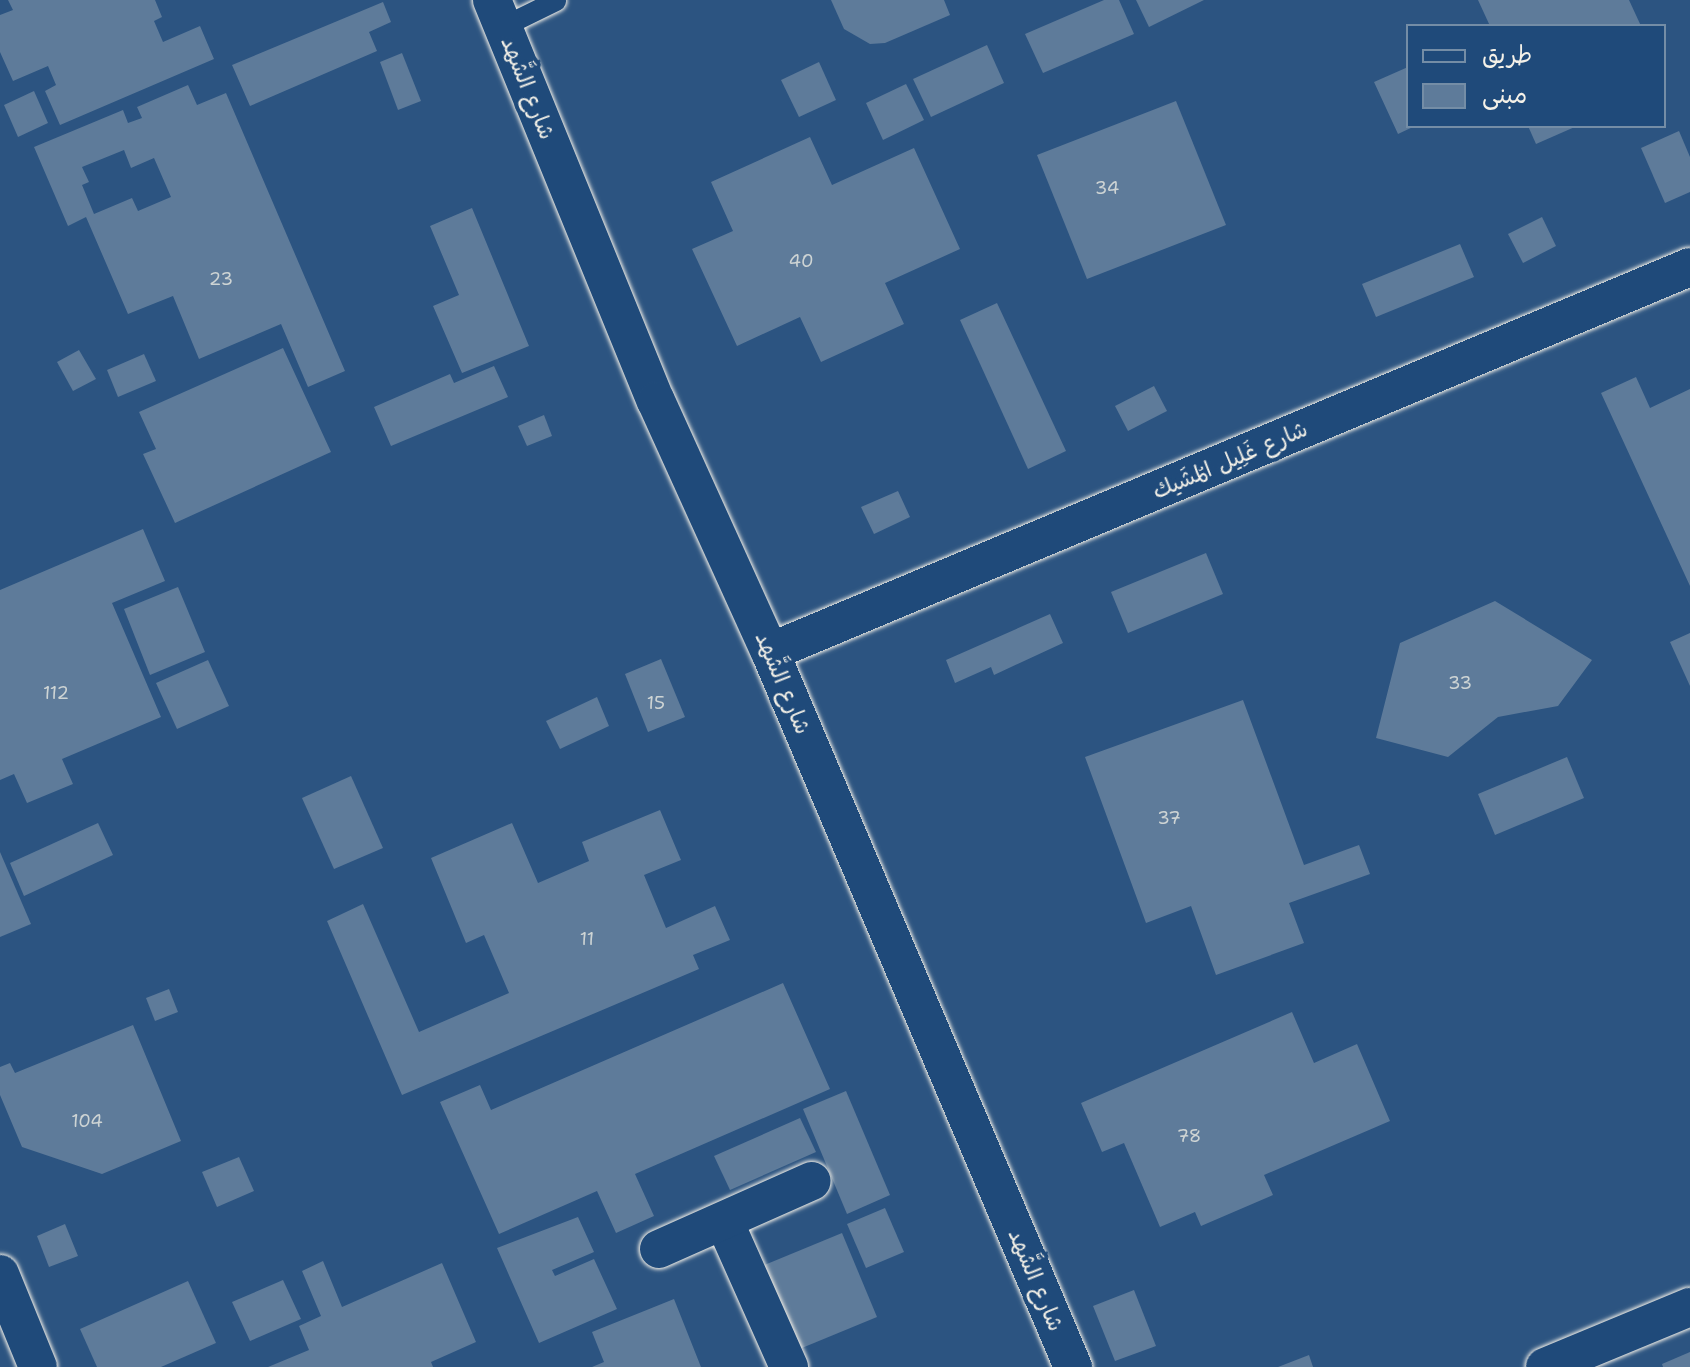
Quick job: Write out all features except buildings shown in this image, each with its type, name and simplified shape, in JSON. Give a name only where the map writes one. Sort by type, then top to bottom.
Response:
[{"type":"street","name":"شارع الشَّهد","points":[[498,14],[656,401],[770,652],[1073,1367]]},
{"type":"street","name":"شارع غَلِيل المُشَيك","points":[[770,652],[1690,267]]},
{"type":"street","points":[[659,1249],[812,1181]]},
{"type":"street","points":[[724,1221],[789,1367]]},
{"type":"street","points":[[0,1274],[38,1367]]},
{"type":"street","points":[[1545,1367],[1690,1307]]},
{"type":"lane","points":[[498,14],[556,1]]}]
